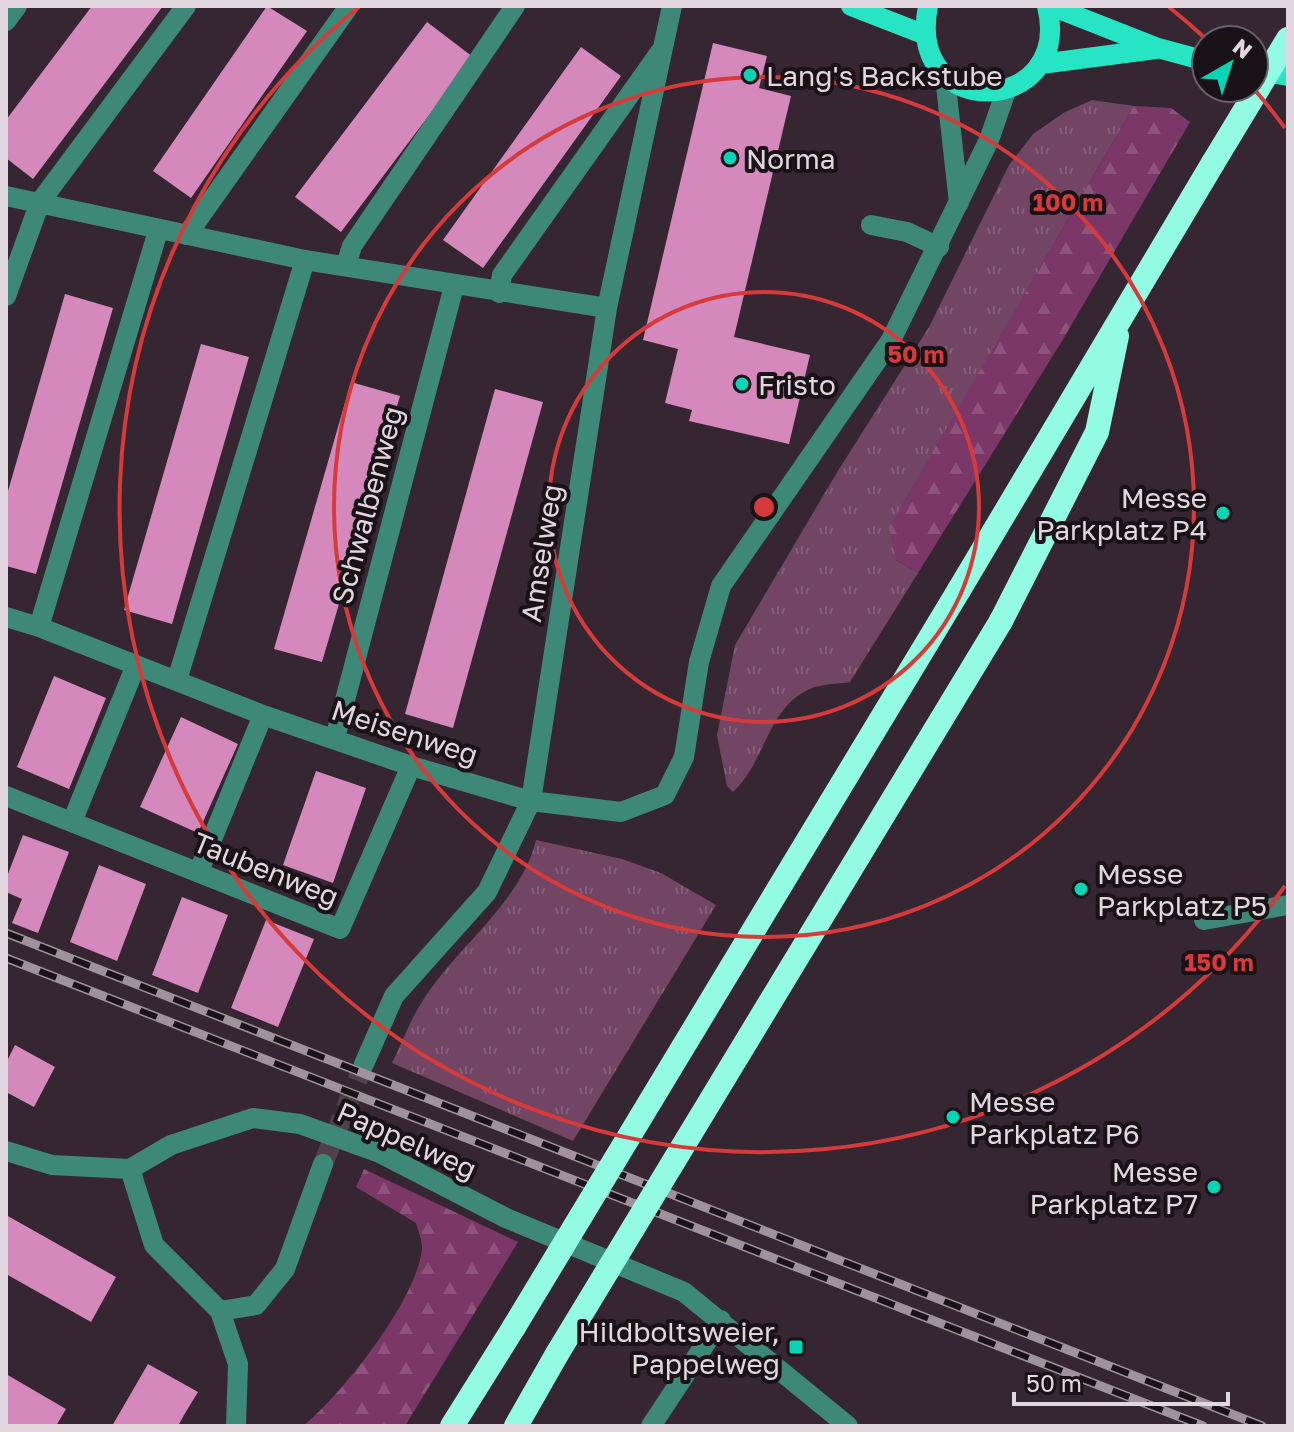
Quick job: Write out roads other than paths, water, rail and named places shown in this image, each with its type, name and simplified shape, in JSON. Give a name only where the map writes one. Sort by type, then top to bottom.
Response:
[{"type":"highway","points":[[452,1426],[959,590],[1288,39]]},
{"type":"highway","points":[[516,1426],[1001,621],[1097,432],[1122,314]]},
{"type":"main road","points":[[851,6],[923,34]]},
{"type":"main road","points":[[928,6],[923,34],[927,50],[945,77],[974,91],[1006,91],[1026,80],[1041,64],[1049,45],[1049,6],[1158,48],[1190,57]]},
{"type":"main road","points":[[1041,64],[1158,48]]},
{"type":"street","points":[[6,21],[17,6]]},
{"type":"street","points":[[6,296],[40,202],[186,6]]},
{"type":"street","points":[[187,235],[349,6]]},
{"type":"street","points":[[346,265],[352,246],[515,6]]},
{"type":"street","name":"Amselweg","points":[[364,1064],[394,996],[487,892],[531,801],[607,308],[672,6]]},
{"type":"street","points":[[499,293],[502,275],[665,46]]},
{"type":"street","points":[[945,77],[959,203]]},
{"type":"street","name":"Meisenweg","points":[[6,617],[39,627],[263,715],[411,766],[531,801],[621,812],[665,795],[684,757],[699,662],[721,586],[891,340],[989,140],[1006,91]]},
{"type":"street","points":[[6,196],[158,231],[305,260],[607,308]]},
{"type":"street","points":[[871,225],[907,232],[939,247]]},
{"type":"street","points":[[39,627],[158,231]]},
{"type":"street","points":[[177,680],[305,260]]},
{"type":"street","name":"Schwalbenweg","points":[[335,738],[454,286]]},
{"type":"street","points":[[72,822],[136,665]]},
{"type":"street","points":[[199,871],[263,715]]},
{"type":"street","name":"Taubenweg","points":[[6,796],[340,929],[411,766]]},
{"type":"street","points":[[1204,920],[1288,905]]},
{"type":"street","name":"Pappelweg","points":[[130,1169],[171,1145],[253,1118],[300,1124],[380,1153],[506,1218],[684,1292],[848,1426]]},
{"type":"street","points":[[6,1151],[52,1165],[130,1169],[154,1245],[220,1311],[238,1364],[236,1426]]},
{"type":"street","points":[[220,1311],[256,1305],[285,1269],[323,1164]]},
{"type":"street","points":[[651,1426],[721,1320]]},
{"type":"tunnel","points":[[323,1164],[364,1064]]},
{"type":"railway","points":[[6,933],[1262,1426]]},
{"type":"railway","points":[[6,958],[1203,1426]]},
{"type":"place","name":"Lang's Backstube","points":[[750,75]]},
{"type":"place","name":"Norma","points":[[730,158]]},
{"type":"place","name":"Fristo","points":[[742,384]]},
{"type":"place","name":"Messe Parkplatz P4","points":[[1223,513]]},
{"type":"place","name":"Messe Parkplatz P5","points":[[1081,889]]},
{"type":"place","name":"Messe Parkplatz P6","points":[[953,1117]]},
{"type":"place","name":"Messe Parkplatz P7","points":[[1214,1187]]},
{"type":"place","name":"Hildboltsweier, Pappelweg","points":[[796,1347]]}]
